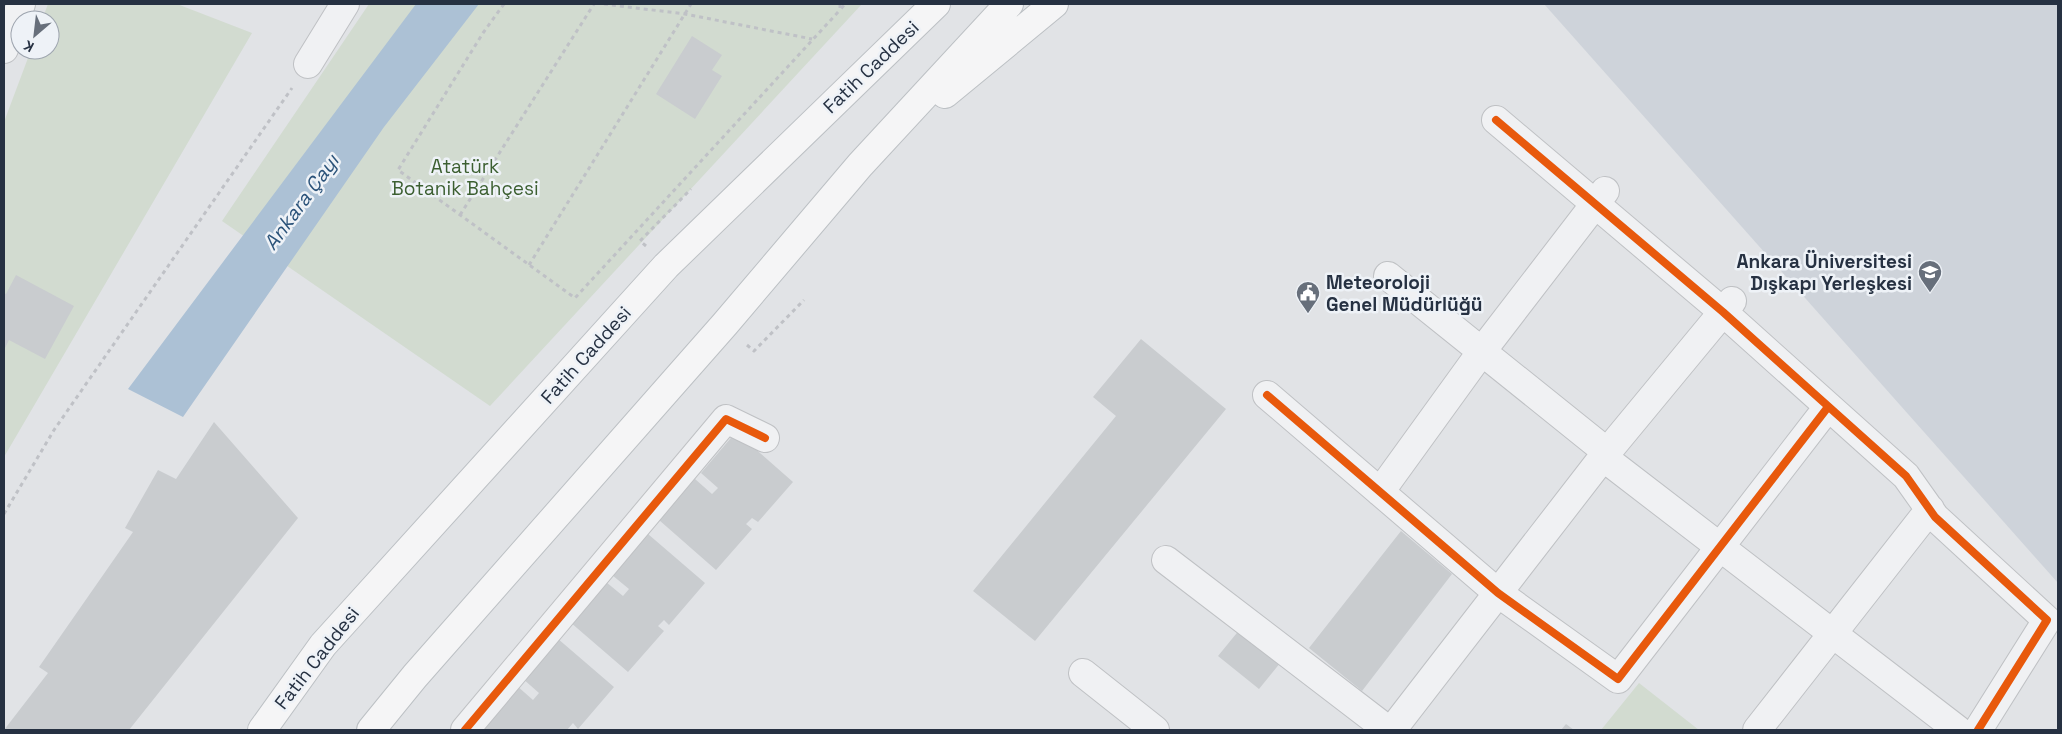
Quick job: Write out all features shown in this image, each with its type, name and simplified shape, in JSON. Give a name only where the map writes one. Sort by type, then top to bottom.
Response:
[{"type":"main road","points":[[854,84],[916,4]]},
{"type":"main road","name":"Fatih Caddesi","points":[[262,730],[322,646],[666,266],[936,4]]},
{"type":"main road","points":[[371,730],[414,676],[725,324],[860,165],[1009,4]]},
{"type":"main road","points":[[860,165],[1054,4]]},
{"type":"street","points":[[4,49],[21,4]]},
{"type":"street","points":[[308,64],[345,4]]},
{"type":"street","points":[[1496,120],[1600,197],[1727,306],[1828,407],[1906,476],[1935,517],[2046,620],[1978,730]]},
{"type":"street","points":[[1380,492],[1482,352],[1600,197]]},
{"type":"street","points":[[1388,276],[1720,548],[1958,730]]},
{"type":"street","points":[[1166,560],[1390,730],[1605,455],[1727,306]]},
{"type":"street","points":[[1267,395],[1498,593],[1618,679],[1828,407]]},
{"type":"street","points":[[465,730],[726,418],[765,438]]},
{"type":"street","points":[[1757,730],[1930,509]]},
{"type":"street","points":[[1083,672],[1154,730]]},
{"type":"path","points":[[504,4],[483,33],[398,170],[575,298],[845,4]]},
{"type":"path","points":[[460,215],[594,4]]},
{"type":"path","points":[[604,4],[684,14],[813,39]]},
{"type":"path","points":[[529,265],[691,4]]},
{"type":"path","points":[[840,4],[840,10]]},
{"type":"path","points":[[4,514],[54,430],[308,64]]},
{"type":"path","points":[[640,240],[691,189]]},
{"type":"path","points":[[754,351],[804,300]]},
{"type":"shaded area","name":"Ankara Üniversitesi Dışkapı Yerleşkesi","points":[[1544,4],[2058,4],[2058,583]]},
{"type":"green space","points":[[48,4],[177,4],[252,33],[4,457],[4,122],[27,60],[60,60],[60,10],[46,10]]},
{"type":"green space","name":"Atatürk Botanik Bahçesi","points":[[369,4],[862,4],[490,406],[222,221]]},
{"type":"green space","points":[[1639,683],[1699,730],[1601,730]]},
{"type":"water","name":"Ankara Çayı","points":[[416,4],[479,4],[384,127],[183,417],[128,389]]},
{"type":"building","points":[[692,36],[722,55],[712,70],[722,76],[695,119],[656,94]]},
{"type":"building","points":[[16,275],[74,306],[45,359],[9,340],[4,350],[4,293],[6,294]]},
{"type":"building","points":[[1141,339],[1226,409],[1035,641],[973,591],[1116,416],[1093,397]]},
{"type":"building","points":[[214,422],[298,518],[129,730],[4,730],[48,673],[39,667],[133,532],[125,528],[158,470],[176,479]]},
{"type":"building","points":[[736,432],[793,482],[758,522],[752,518],[746,524],[752,529],[716,570],[659,520],[695,479],[712,494],[718,488],[701,473]]},
{"type":"building","points":[[1401,531],[1452,574],[1362,691],[1309,648]]},
{"type":"building","points":[[648,534],[705,583],[669,625],[664,620],[658,626],[664,631],[628,672],[570,622],[606,582],[623,596],[629,589],[612,575]]},
{"type":"building","points":[[1245,623],[1285,657],[1259,689],[1218,656]]},
{"type":"building","points":[[557,638],[614,687],[578,729],[573,723],[567,730],[485,730],[480,726],[516,685],[533,700],[539,693],[522,678]]},
{"type":"building","points":[[1566,724],[1574,730],[1561,730]]},
{"type":"cycle path","points":[[1496,120],[1723,312],[1906,476],[1935,517],[2047,620],[1978,730]]},
{"type":"cycle path","points":[[1267,395],[1498,593],[1618,679],[1828,407]]},
{"type":"cycle path","points":[[465,730],[726,419],[765,438]]},
{"type":"place","name":"Ankara Üniversitesi Dışkapı Yerleşkesi","points":[[1930,293]]},
{"type":"place","name":"Meteoroloji Genel Müdürlüğü","points":[[1308,314]]}]
